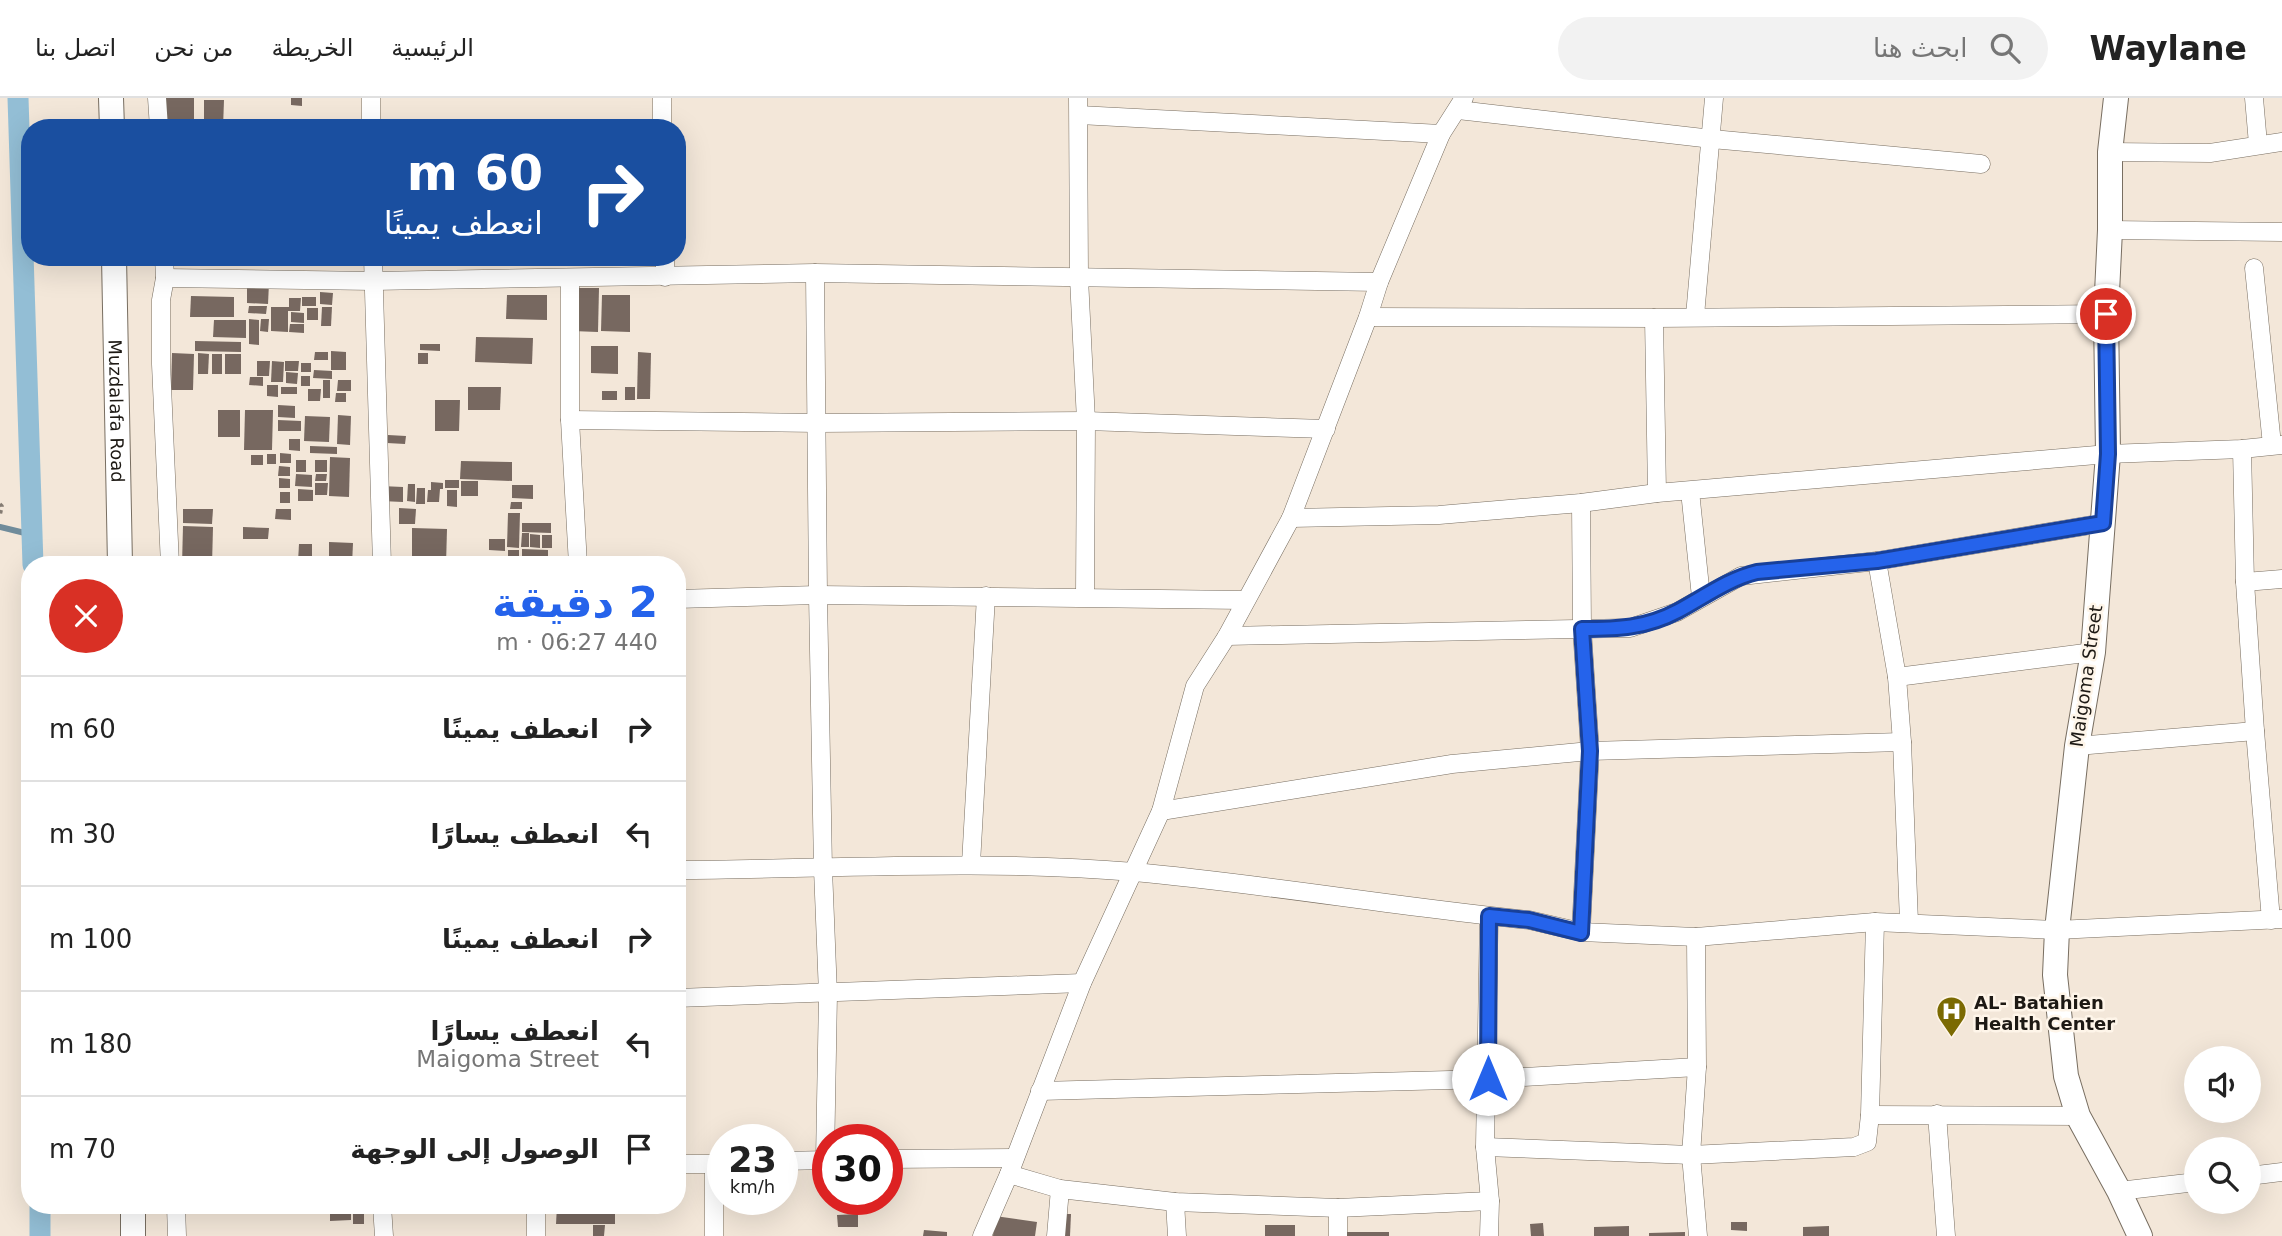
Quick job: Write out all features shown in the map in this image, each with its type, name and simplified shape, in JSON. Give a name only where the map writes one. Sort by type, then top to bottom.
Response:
[{"type":"street","points":[[111,98],[112,119]]},
{"type":"street","points":[[157,98],[158,119]]},
{"type":"street","points":[[371,98],[371,119]]},
{"type":"street","points":[[662,98],[662,119]]},
{"type":"street","points":[[1695,316],[1714,98]]},
{"type":"street","name":"Maigoma Street","points":[[2116,98],[2110,152],[2106,314],[2108,454],[2093,652],[2077,746],[2057,930],[2056,991],[2066,1076],[2078,1116],[2140,1236]]},
{"type":"street","points":[[2253,98],[2258,144]]},
{"type":"street","points":[[982,1236],[1082,983],[1161,810],[1195,686],[1227,636],[1244,600],[1291,518],[1379,282],[1441,134],[1461,104],[1712,139],[1981,164]]},
{"type":"street","points":[[1085,597],[1086,421],[1079,278],[1079,106],[1441,134]]},
{"type":"street","points":[[2110,152],[2210,153],[2282,142]]},
{"type":"street","points":[[2110,230],[2282,232]]},
{"type":"street","name":"Muzdalafa Road","points":[[114,266],[120,556]]},
{"type":"street","points":[[164,266],[161,300],[161,364],[170,556]]},
{"type":"street","points":[[373,266],[382,556]]},
{"type":"street","points":[[664,266],[665,277]]},
{"type":"street","points":[[1291,518],[1439,515],[1581,503],[1657,493],[2108,454],[2242,449],[2277,445],[2254,268]]},
{"type":"street","points":[[165,278],[373,281],[816,273],[1379,282]]},
{"type":"street","points":[[816,273],[818,595],[828,994],[827,1124]]},
{"type":"street","points":[[570,279],[570,421],[578,556]]},
{"type":"street","points":[[1368,317],[1654,318],[2106,314]]},
{"type":"street","points":[[1654,318],[1657,493]]},
{"type":"street","points":[[570,421],[818,424],[1086,421],[1326,429]]},
{"type":"street","points":[[686,870],[971,864],[1133,872],[1529,920],[1581,933],[1696,937],[1875,922],[2057,930],[2277,919],[2255,732],[2245,582],[2242,449]]},
{"type":"street","points":[[1690,491],[1701,597]]},
{"type":"street","points":[[1581,503],[1582,629],[1590,751],[1581,933]]},
{"type":"street","points":[[1227,636],[1630,628],[1666,617],[1749,574],[1877,561],[2103,523]]},
{"type":"street","points":[[1877,561],[1897,677],[1909,922]]},
{"type":"street","points":[[2245,582],[2282,579]]},
{"type":"street","points":[[686,599],[818,595],[1244,600]]},
{"type":"street","points":[[971,864],[986,596]]},
{"type":"street","points":[[1897,677],[2093,652]]},
{"type":"street","points":[[2077,746],[2255,732]]},
{"type":"street","points":[[1161,810],[1452,764],[1590,751],[1902,742]]},
{"type":"street","points":[[1489,916],[1485,1146],[1490,1202],[1489,1236]]},
{"type":"street","points":[[1485,1146],[1690,1155],[1854,1147],[1867,1142],[1875,922]]},
{"type":"street","points":[[1696,937],[1697,1067],[1690,1155],[1698,1236]]},
{"type":"street","points":[[686,998],[1082,983]]},
{"type":"street","points":[[1040,1091],[1488,1079],[1697,1067]]},
{"type":"street","points":[[1937,1114],[1946,1236]]},
{"type":"street","points":[[1870,1115],[2078,1116]]},
{"type":"street","points":[[903,1160],[1011,1166],[1060,1189],[1175,1202],[1338,1208],[1490,1202]]},
{"type":"street","points":[[686,1164],[707,1164]]},
{"type":"street","points":[[2261,1175],[2282,1172]]},
{"type":"street","points":[[2119,1191],[2184,1183]]},
{"type":"street","points":[[1056,1236],[1060,1189]]},
{"type":"street","points":[[1175,1202],[1177,1236]]},
{"type":"street","points":[[1338,1208],[1338,1236]]},
{"type":"street","points":[[133,1214],[133,1236]]},
{"type":"street","points":[[176,1214],[177,1236]]},
{"type":"street","points":[[383,1214],[384,1236]]},
{"type":"street","points":[[536,1214],[536,1236]]},
{"type":"street","points":[[714,1236],[715,1215]]},
{"type":"path","points":[[0,504],[0,516]]},
{"type":"building","points":[[163,98],[194,98],[194,119],[162,119]]},
{"type":"building","points":[[291,98],[302,98],[302,106],[291,105]]},
{"type":"building","points":[[204,100],[224,100],[223,119],[204,119]]},
{"type":"building","points":[[247,282],[269,283],[268,304],[247,303]]},
{"type":"building","points":[[573,288],[599,288],[598,332],[572,331]]},
{"type":"building","points":[[320,292],[333,293],[332,305],[320,304]]},
{"type":"building","points":[[507,295],[547,295],[547,320],[506,319]]},
{"type":"building","points":[[602,295],[630,295],[630,332],[601,331]]},
{"type":"building","points":[[191,296],[234,297],[234,317],[190,317]]},
{"type":"building","points":[[302,297],[316,297],[316,306],[302,306]]},
{"type":"building","points":[[289,298],[301,298],[300,311],[288,311],[288,332],[271,331],[271,307],[289,307]]},
{"type":"building","points":[[249,306],[267,306],[266,314],[248,313]]},
{"type":"building","points":[[322,307],[332,307],[331,326],[321,326]]},
{"type":"building","points":[[307,308],[318,308],[318,320],[307,320]]},
{"type":"building","points":[[291,312],[304,313],[304,323],[291,322]]},
{"type":"building","points":[[249,319],[259,320],[259,345],[249,344]]},
{"type":"building","points":[[261,319],[269,319],[268,332],[260,331]]},
{"type":"building","points":[[214,320],[246,320],[246,338],[213,337]]},
{"type":"building","points":[[290,324],[304,324],[304,333],[289,332]]},
{"type":"building","points":[[476,337],[533,338],[532,364],[475,362]]},
{"type":"building","points":[[195,341],[241,342],[241,352],[195,351]]},
{"type":"building","points":[[420,344],[440,344],[440,351],[420,350]]},
{"type":"building","points":[[591,346],[618,346],[618,374],[591,373]]},
{"type":"building","points":[[331,351],[346,352],[346,370],[331,370]]},
{"type":"building","points":[[315,352],[328,352],[328,360],[314,360]]},
{"type":"building","points":[[638,352],[651,353],[650,399],[637,399]]},
{"type":"building","points":[[172,353],[194,354],[193,390],[171,390]]},
{"type":"building","points":[[198,353],[209,354],[208,374],[198,374]]},
{"type":"building","points":[[418,353],[428,353],[428,364],[418,364]]},
{"type":"building","points":[[212,354],[222,354],[222,374],[212,374]]},
{"type":"building","points":[[225,354],[241,354],[241,374],[225,374]]},
{"type":"building","points":[[257,361],[270,361],[269,376],[257,376]]},
{"type":"building","points":[[272,361],[284,362],[283,382],[271,382]]},
{"type":"building","points":[[285,361],[299,361],[298,371],[285,371]]},
{"type":"building","points":[[301,363],[311,363],[311,372],[301,372]]},
{"type":"building","points":[[314,370],[332,371],[332,379],[313,378]]},
{"type":"building","points":[[286,372],[298,373],[297,384],[286,383]]},
{"type":"building","points":[[301,376],[310,376],[310,386],[301,386]]},
{"type":"building","points":[[250,377],[263,377],[263,386],[249,385]]},
{"type":"building","points":[[323,380],[330,380],[330,398],[323,398]]},
{"type":"building","points":[[338,380],[351,380],[351,391],[337,391]]},
{"type":"building","points":[[267,385],[278,385],[278,397],[267,396]]},
{"type":"building","points":[[281,387],[297,387],[297,394],[281,394]]},
{"type":"building","points":[[468,387],[501,387],[500,410],[468,410]]},
{"type":"building","points":[[625,387],[635,387],[635,400],[625,400]]},
{"type":"building","points":[[308,389],[321,389],[320,401],[308,401]]},
{"type":"building","points":[[602,391],[617,391],[617,400],[602,400]]},
{"type":"building","points":[[336,393],[346,393],[346,402],[335,402]]},
{"type":"building","points":[[435,400],[460,400],[459,431],[435,431]]},
{"type":"building","points":[[278,405],[295,406],[295,418],[278,417]]},
{"type":"building","points":[[218,410],[240,410],[240,437],[218,437]]},
{"type":"building","points":[[245,410],[273,410],[272,450],[244,450]]},
{"type":"building","points":[[338,415],[351,416],[350,445],[337,444]]},
{"type":"building","points":[[305,416],[330,417],[329,442],[304,441]]},
{"type":"building","points":[[278,420],[301,421],[301,431],[278,431]]},
{"type":"building","points":[[388,435],[406,436],[405,444],[387,443]]},
{"type":"building","points":[[289,439],[300,439],[300,451],[289,450]]},
{"type":"building","points":[[310,446],[337,447],[337,454],[310,453]]},
{"type":"building","points":[[280,453],[291,454],[291,463],[280,463]]},
{"type":"building","points":[[267,454],[276,454],[276,464],[267,464]]},
{"type":"building","points":[[251,455],[263,455],[263,465],[251,465]]},
{"type":"building","points":[[330,457],[350,458],[349,497],[329,496]]},
{"type":"building","points":[[296,460],[306,460],[306,472],[296,472]]},
{"type":"building","points":[[315,460],[327,460],[327,472],[315,472]]},
{"type":"building","points":[[461,461],[512,462],[512,481],[460,479]]},
{"type":"building","points":[[279,466],[290,467],[290,476],[278,476]]},
{"type":"building","points":[[296,474],[312,475],[312,487],[295,486]]},
{"type":"building","points":[[316,474],[327,474],[326,481],[315,481]]},
{"type":"building","points":[[279,478],[290,479],[290,488],[279,488]]},
{"type":"building","points":[[445,480],[459,480],[459,488],[445,488]]},
{"type":"building","points":[[461,481],[478,481],[478,496],[461,496]]},
{"type":"building","points":[[431,482],[443,483],[439,502],[427,502]]},
{"type":"building","points":[[315,483],[328,483],[327,495],[315,495]]},
{"type":"building","points":[[408,484],[415,484],[415,502],[407,501]]},
{"type":"building","points":[[512,485],[533,485],[533,499],[512,498]]},
{"type":"building","points":[[381,486],[403,487],[403,502],[381,501]]},
{"type":"building","points":[[417,488],[425,488],[425,504],[416,504]]},
{"type":"building","points":[[298,489],[313,490],[313,501],[298,501]]},
{"type":"building","points":[[447,490],[457,490],[457,507],[447,506]]},
{"type":"building","points":[[280,492],[290,492],[290,503],[280,503]]},
{"type":"building","points":[[511,502],[522,502],[522,509],[510,509]]},
{"type":"building","points":[[399,508],[416,509],[415,524],[399,524]]},
{"type":"building","points":[[183,509],[213,509],[212,524],[183,523]]},
{"type":"building","points":[[276,509],[291,509],[291,520],[275,519]]},
{"type":"building","points":[[508,513],[520,513],[519,548],[507,547]]},
{"type":"building","points":[[522,523],[551,523],[551,533],[522,532]]},
{"type":"building","points":[[183,526],[213,527],[212,556],[182,556]]},
{"type":"building","points":[[243,527],[269,528],[268,539],[243,539]]},
{"type":"building","points":[[412,528],[447,529],[446,556],[412,556]]},
{"type":"building","points":[[522,533],[529,533],[529,547],[521,547]]},
{"type":"building","points":[[530,534],[540,535],[540,548],[530,547]]},
{"type":"building","points":[[542,535],[552,535],[552,548],[542,548]]},
{"type":"building","points":[[489,539],[505,539],[505,551],[489,550]]},
{"type":"building","points":[[329,542],[353,543],[352,556],[329,556]]},
{"type":"building","points":[[299,544],[312,544],[312,556],[298,556]]},
{"type":"building","points":[[522,549],[548,550],[548,556],[522,556]]},
{"type":"building","points":[[508,550],[519,550],[519,556],[508,556]]},
{"type":"building","points":[[330,1214],[351,1214],[351,1220],[330,1221]]},
{"type":"building","points":[[353,1214],[364,1214],[364,1224],[353,1224]]},
{"type":"building","points":[[557,1214],[615,1214],[615,1224],[556,1224]]},
{"type":"building","points":[[1059,1214],[1071,1214],[1070,1236],[1059,1236]]},
{"type":"building","points":[[837,1215],[858,1215],[858,1227],[838,1227]]},
{"type":"building","points":[[995,1216],[1037,1222],[1035,1236],[993,1236]]},
{"type":"building","points":[[1731,1222],[1747,1222],[1747,1231],[1731,1230]]},
{"type":"building","points":[[1543,1223],[1544,1236],[1531,1236],[1530,1224]]},
{"type":"building","points":[[593,1225],[605,1225],[604,1236],[593,1236]]},
{"type":"building","points":[[1265,1225],[1295,1225],[1295,1236],[1265,1236]]},
{"type":"building","points":[[1629,1226],[1629,1236],[1594,1236],[1594,1227]]},
{"type":"building","points":[[1829,1226],[1829,1236],[1803,1236],[1803,1227]]},
{"type":"building","points":[[924,1230],[947,1232],[947,1236],[923,1236]]},
{"type":"building","points":[[1347,1232],[1389,1232],[1389,1236],[1347,1236]]},
{"type":"building","points":[[1685,1232],[1685,1236],[1649,1236],[1649,1233]]},
{"type":"waterway","points":[[18,98],[21,191]]},
{"type":"waterway","points":[[23,266],[33,556]]},
{"type":"waterway","points":[[0,527],[33,535]]},
{"type":"waterway","points":[[40,1214],[40,1236]]},
{"type":"place","name":"AL- Batahien Health Center","points":[[1951,1039]]},
{"type":"route","points":[[1488,1079],[1489,916],[1529,920],[1581,933],[1590,751],[1582,629],[1630,628],[1654,622],[1741,576],[1757,572],[1877,561],[2103,523],[2108,454],[2106,314]]}]
